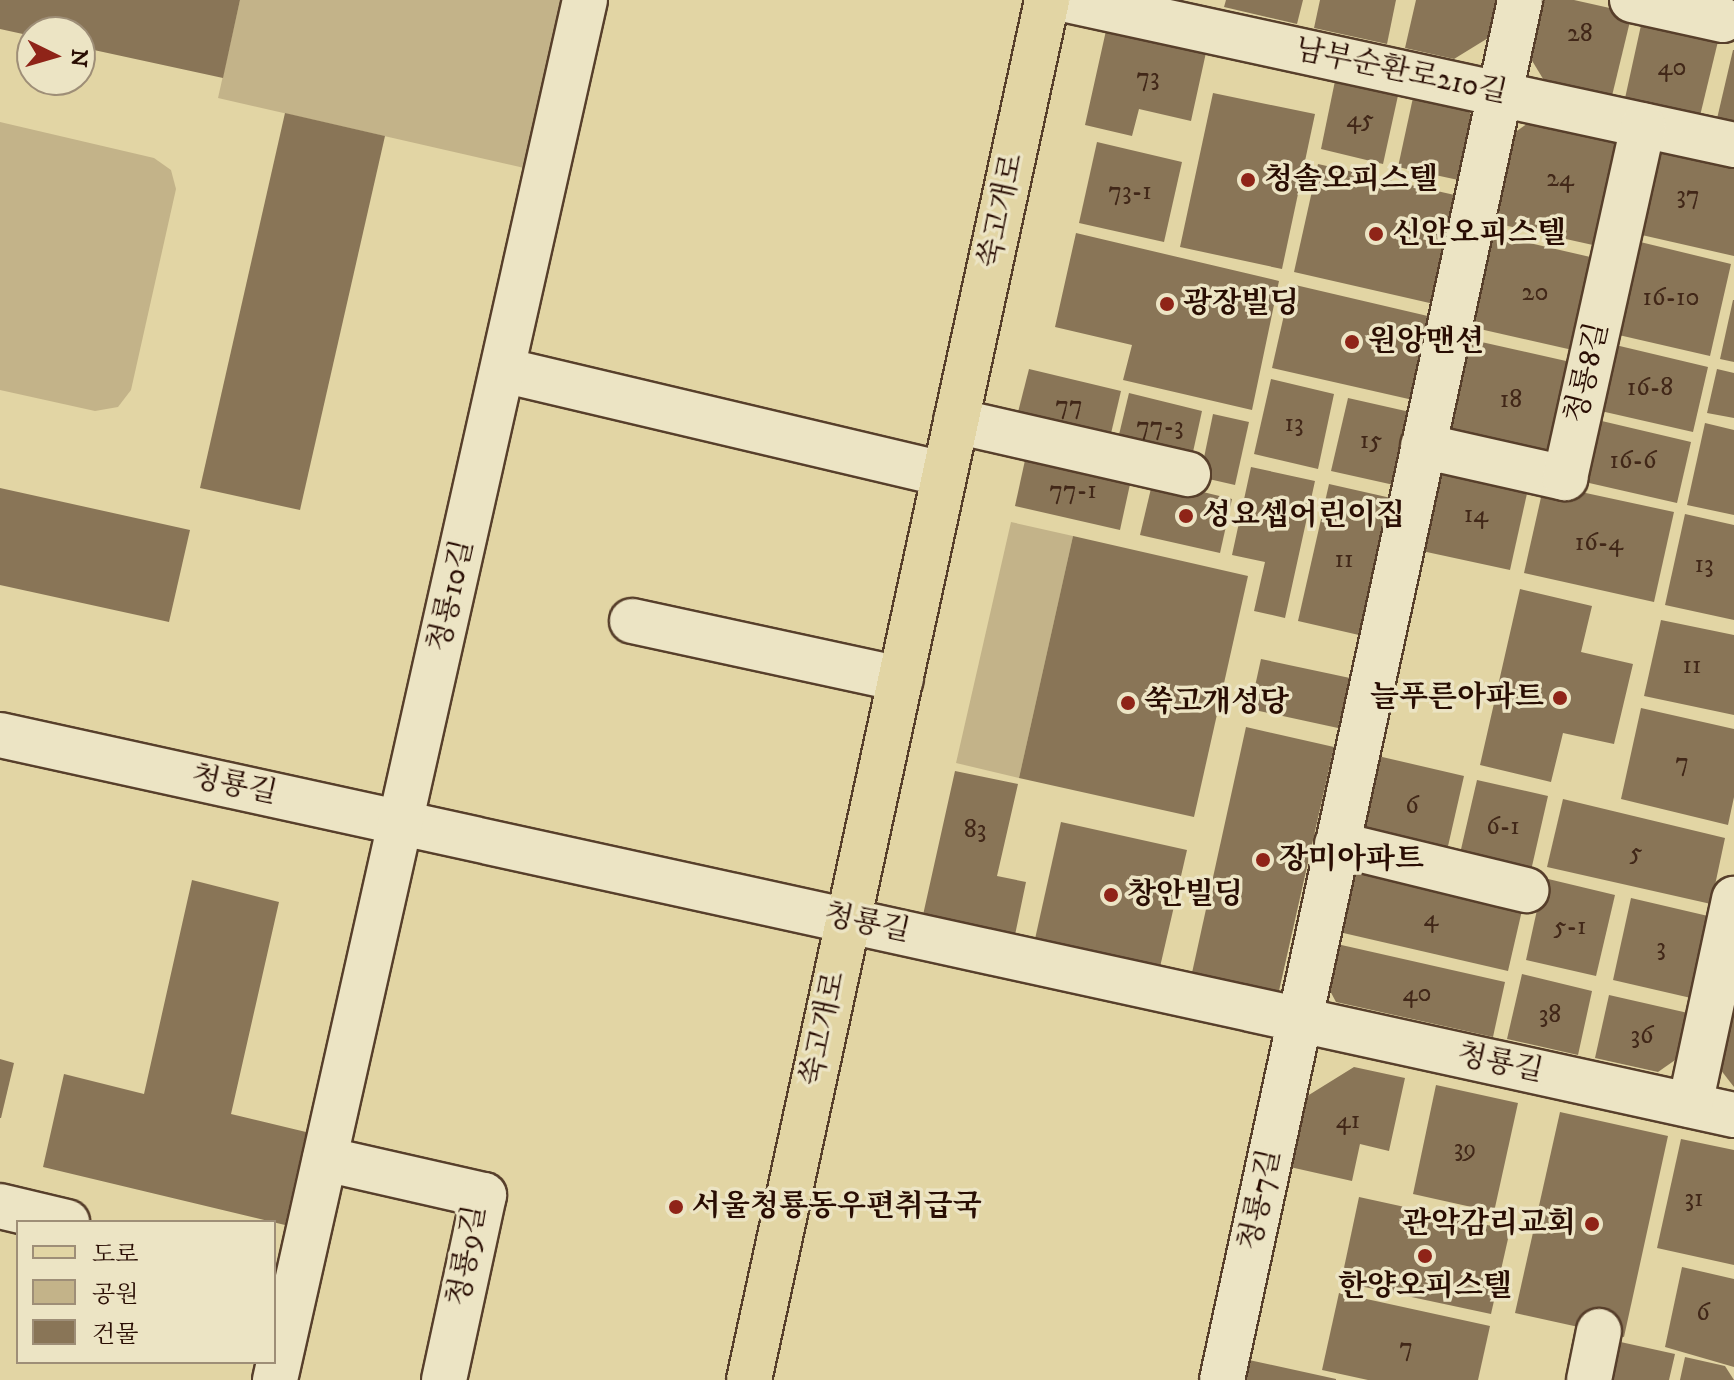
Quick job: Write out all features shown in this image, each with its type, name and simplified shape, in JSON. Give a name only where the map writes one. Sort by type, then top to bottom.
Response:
[{"type":"main road","name":"쑥고개로","points":[[749,1380],[1047,0]]},
{"type":"street","name":"청룡10길","points":[[401,822],[585,0]]},
{"type":"street","name":"남부순환로210길","points":[[1067,0],[1734,145]]},
{"type":"street","points":[[1299,1020],[1520,0]]},
{"type":"street","points":[[1632,0],[1723,20]]},
{"type":"street","name":"청룡8길","points":[[1423,446],[1565,478],[1643,126]]},
{"type":"street","points":[[503,370],[944,474]]},
{"type":"street","points":[[956,421],[1188,474]]},
{"type":"street","points":[[632,621],[901,679]]},
{"type":"street","name":"청룡길","points":[[0,735],[1734,1115]]},
{"type":"street","points":[[275,1380],[286,1274],[325,1159],[401,822]]},
{"type":"street","points":[[1337,844],[1526,890]]},
{"type":"street","points":[[1690,1105],[1734,899]]},
{"type":"street","name":"청룡7길","points":[[1222,1380],[1299,1020]]},
{"type":"street","name":"청룡9길","points":[[325,1159],[484,1195],[444,1380]]},
{"type":"street","points":[[0,1206],[59,1220]]},
{"type":"street","points":[[1589,1380],[1599,1331]]},
{"type":"green space","points":[[240,0],[585,0],[546,173],[218,98]]},
{"type":"green space","points":[[0,122],[154,158],[171,170],[176,189],[131,390],[118,407],[95,411],[0,390]]},
{"type":"green space","points":[[1011,522],[1073,536],[1019,778],[956,763]]},
{"type":"building","points":[[0,0],[240,0],[223,78],[96,50],[96,16],[16,16],[16,32],[0,29]]},
{"type":"building","points":[[1226,0],[1303,0],[1297,24],[1224,7]]},
{"type":"building","points":[[1320,0],[1396,0],[1387,44],[1314,28]]},
{"type":"building","points":[[1416,0],[1501,0],[1493,35],[1454,59],[1405,48]]},
{"type":"building","points":[[1540,0],[1574,0],[1632,13],[1611,100],[1548,87],[1528,54]]},
{"type":"building","points":[[1643,16],[1720,33],[1699,120],[1624,103]]},
{"type":"building","points":[[1107,26],[1207,48],[1191,121],[1139,109],[1132,136],[1085,125]]},
{"type":"building","points":[[1734,50],[1734,127],[1716,123]]},
{"type":"building","points":[[1336,76],[1399,91],[1383,164],[1321,149]]},
{"type":"building","name":"청솔오피스텔","points":[[1213,93],[1315,114],[1282,269],[1180,247]]},
{"type":"building","points":[[1414,93],[1465,105],[1476,123],[1463,181],[1398,167]]},
{"type":"building","points":[[285,113],[385,136],[300,510],[200,488]]},
{"type":"building","points":[[1538,116],[1628,136],[1602,247],[1494,223],[1514,133]]},
{"type":"building","points":[[1097,142],[1182,162],[1164,242],[1079,223]]},
{"type":"building","points":[[1655,142],[1734,159],[1734,256],[1633,233]]},
{"type":"building","name":"신안오피스텔","points":[[1318,164],[1459,196],[1434,304],[1294,272]]},
{"type":"building","name":"광장빌딩","points":[[1076,233],[1279,281],[1252,410],[1123,380],[1132,345],[1055,327]]},
{"type":"building","points":[[1491,234],[1599,259],[1577,351],[1471,327]]},
{"type":"building","points":[[1632,240],[1731,264],[1710,356],[1610,333]]},
{"type":"building","name":"원앙맨션","points":[[1291,284],[1432,317],[1413,400],[1272,368]]},
{"type":"building","points":[[1734,300],[1734,362],[1720,359]]},
{"type":"building","points":[[1468,339],[1575,363],[1553,459],[1448,436]]},
{"type":"building","points":[[1607,343],[1708,367],[1693,432],[1592,409]]},
{"type":"building","points":[[1029,369],[1121,391],[1109,442],[1016,420]]},
{"type":"building","points":[[1717,369],[1734,373],[1734,418],[1707,413]]},
{"type":"building","points":[[1271,379],[1334,394],[1318,469],[1254,454]]},
{"type":"building","points":[[1129,393],[1202,411],[1191,461],[1117,443]]},
{"type":"building","points":[[1348,398],[1410,412],[1394,485],[1331,471]]},
{"type":"building","points":[[1213,414],[1249,422],[1235,485],[1200,477]]},
{"type":"building","points":[[1589,418],[1691,442],[1677,503],[1576,480]]},
{"type":"building","points":[[1705,423],[1734,430],[1734,515],[1687,505]]},
{"type":"building","points":[[1027,451],[1132,475],[1120,530],[1015,506]]},
{"type":"building","points":[[1442,460],[1530,480],[1510,570],[1422,551]]},
{"type":"building","points":[[1251,467],[1315,481],[1285,618],[1254,611],[1265,562],[1232,555]]},
{"type":"building","points":[[1153,480],[1232,499],[1220,553],[1140,535]]},
{"type":"building","points":[[1329,484],[1391,498],[1359,635],[1298,621]]},
{"type":"building","points":[[1544,484],[1674,512],[1654,602],[1524,573]]},
{"type":"building","points":[[0,488],[190,530],[169,622],[0,585]]},
{"type":"building","points":[[1685,514],[1734,525],[1734,620],[1665,605]]},
{"type":"building","name":"쑥고개성당","points":[[1073,536],[1248,576],[1194,817],[1019,778]]},
{"type":"building","name":"늘푸른아파트","points":[[1520,589],[1592,606],[1581,652],[1633,664],[1614,744],[1563,733],[1551,782],[1480,765]]},
{"type":"building","points":[[1661,620],[1734,635],[1734,715],[1644,696]]},
{"type":"building","points":[[1261,659],[1350,678],[1338,728],[1250,709]]},
{"type":"building","points":[[1641,708],[1734,729],[1734,797],[1728,825],[1621,799]]},
{"type":"building","name":"장미아파트","points":[[1246,727],[1334,747],[1279,991],[1192,973]]},
{"type":"building","points":[[1378,756],[1464,776],[1446,855],[1361,835]]},
{"type":"building","points":[[955,771],[1018,784],[997,876],[1026,882],[1015,935],[923,915]]},
{"type":"building","points":[[1477,780],[1548,796],[1530,875],[1459,858]]},
{"type":"building","points":[[1563,799],[1725,838],[1711,904],[1547,867]]},
{"type":"building","name":"창안빌딩","points":[[1061,822],[1187,850],[1160,967],[1035,939]]},
{"type":"building","points":[[1354,867],[1523,906],[1508,971],[1339,932]]},
{"type":"building","points":[[1544,878],[1615,895],[1596,976],[1526,960]]},
{"type":"building","points":[[192,880],[279,902],[231,1114],[306,1132],[285,1225],[276,1223],[276,1220],[264,1220],[43,1167],[64,1074],[144,1094]]},
{"type":"building","points":[[1631,898],[1708,916],[1691,998],[1613,980]]},
{"type":"building","points":[[1337,944],[1505,982],[1493,1037],[1336,1002],[1328,987]]},
{"type":"building","points":[[1522,974],[1592,991],[1578,1055],[1507,1039]]},
{"type":"building","points":[[1609,995],[1688,1013],[1678,1058],[1658,1072],[1595,1058]]},
{"type":"building","points":[[1734,1008],[1734,1087],[1720,1069]]},
{"type":"building","points":[[0,1059],[14,1063],[1,1118],[0,1118]]},
{"type":"building","points":[[1354,1067],[1405,1078],[1389,1151],[1360,1144],[1352,1181],[1290,1167],[1304,1098]]},
{"type":"building","points":[[1436,1085],[1518,1103],[1494,1212],[1413,1194]]},
{"type":"building","name":"관악감리교회","points":[[1560,1112],[1668,1136],[1624,1337],[1515,1313]]},
{"type":"building","points":[[1681,1139],[1734,1150],[1734,1265],[1657,1248]]},
{"type":"building","name":"한양오피스텔","points":[[1359,1197],[1510,1230],[1491,1314],[1341,1282]]},
{"type":"building","points":[[1682,1267],[1734,1279],[1734,1367],[1665,1347]]},
{"type":"building","name":"한양오피스텔","points":[[1339,1293],[1490,1326],[1478,1380],[1368,1380],[1322,1370]]},
{"type":"building","points":[[1616,1341],[1675,1354],[1669,1380],[1608,1380]]},
{"type":"building","points":[[1685,1357],[1725,1366],[1734,1380],[1680,1380]]},
{"type":"building","points":[[1249,1360],[1336,1379],[1336,1380],[1245,1380]]},
{"type":"place","name":"청솔오피스텔","points":[[1248,180]]},
{"type":"place","name":"신안오피스텔","points":[[1376,234]]},
{"type":"place","name":"광장빌딩","points":[[1167,304]]},
{"type":"place","name":"원앙맨션","points":[[1352,342]]},
{"type":"place","name":"성요셉어린이집","points":[[1186,516]]},
{"type":"place","name":"늘푸른아파트","points":[[1560,698]]},
{"type":"place","name":"쑥고개성당","points":[[1128,703]]},
{"type":"place","name":"장미아파트","points":[[1263,860]]},
{"type":"place","name":"창안빌딩","points":[[1111,895]]},
{"type":"place","name":"서울청룡동우편취급국","points":[[676,1207]]},
{"type":"place","name":"관악감리교회","points":[[1592,1224]]},
{"type":"place","name":"한양오피스텔","points":[[1425,1256]]}]
